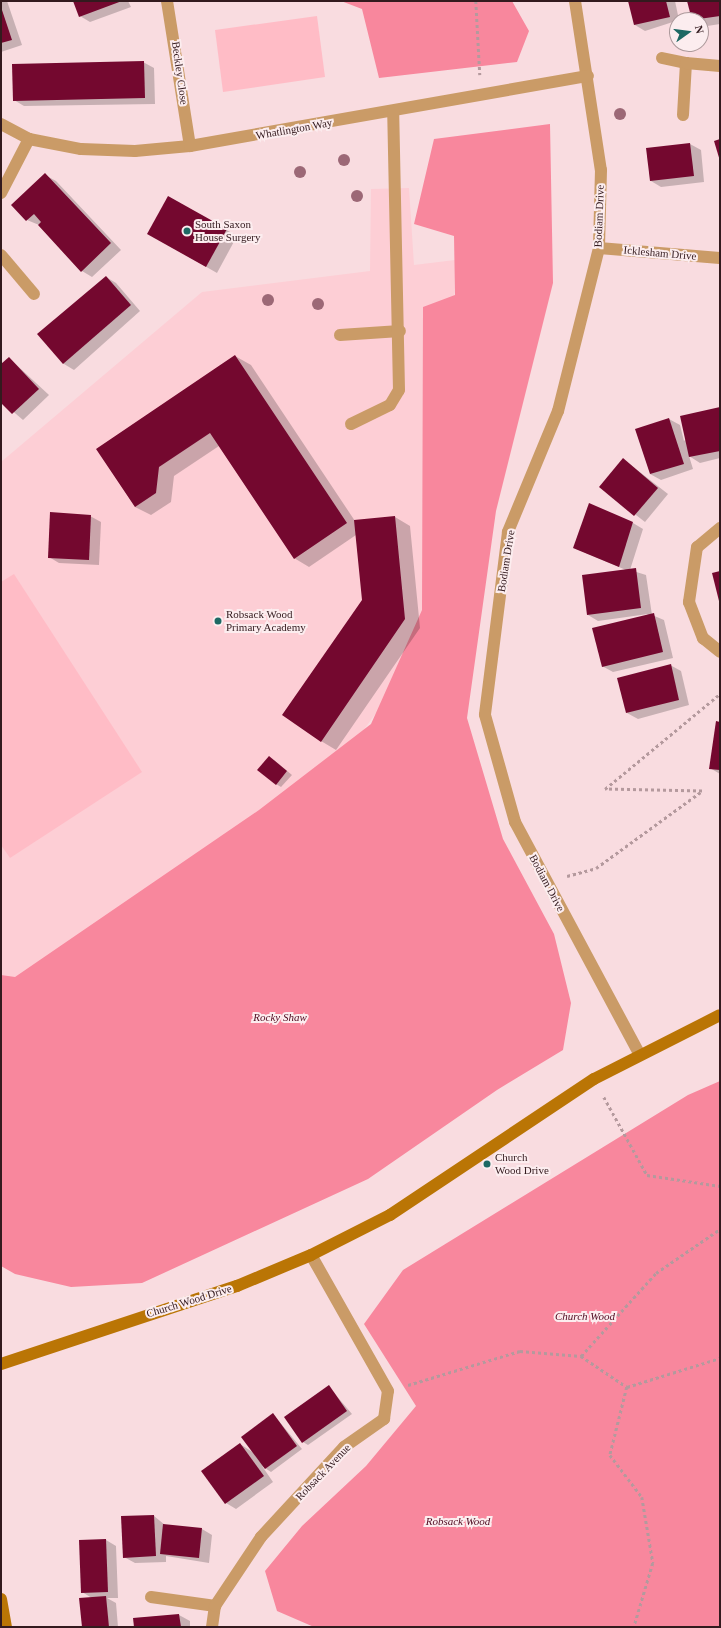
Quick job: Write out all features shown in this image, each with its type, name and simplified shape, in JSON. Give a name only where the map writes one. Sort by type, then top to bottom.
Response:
[{"type":"street","name":"Beckley Close","points":[[167,1],[190,146]]},
{"type":"street","name":"Bodiam Drive","points":[[574,1],[588,76],[600,170],[600,248],[558,411],[508,532],[485,715],[515,822],[639,1053]]},
{"type":"street","points":[[662,58],[720,66]]},
{"type":"street","points":[[683,115],[686,62]]},
{"type":"street","name":"Whatlington Way","points":[[1,124],[29,139],[81,149],[135,151],[190,146],[588,76]]},
{"type":"street","points":[[351,424],[390,405],[399,390],[400,332],[393,111]]},
{"type":"street","points":[[1,193],[29,139]]},
{"type":"street","name":"Icklesham Drive","points":[[600,248],[720,258]]},
{"type":"street","points":[[1,255],[34,294]]},
{"type":"street","points":[[340,335],[400,332]]},
{"type":"street","points":[[720,528],[697,546],[689,602],[703,638],[720,652]]},
{"type":"street","name":"Church Wood Drive","points":[[1,1364],[75,1337],[237,1286],[311,1255],[390,1215],[594,1078],[639,1053],[720,1015]]},
{"type":"street","points":[[311,1255],[388,1391]]},
{"type":"street","name":"Robsack Avenue","points":[[212,1627],[215,1606],[261,1537],[344,1447],[384,1418],[388,1391]]},
{"type":"street","points":[[151,1597],[215,1606]]},
{"type":"street","points":[[1,1599],[6,1627]]},
{"type":"path","points":[[476,1],[481,95]]},
{"type":"path","points":[[546,881],[596,868],[702,791],[605,789],[720,694]]},
{"type":"path","points":[[594,1078],[647,1175],[720,1186]]},
{"type":"path","points":[[580,1356],[656,1273],[720,1229]]},
{"type":"path","points":[[388,1391],[520,1351],[580,1356],[627,1387]]},
{"type":"path","points":[[627,1387],[720,1358]]},
{"type":"path","points":[[627,1387],[610,1455],[642,1497],[653,1563],[634,1627]]},
{"type":"shaded area","points":[[317,16],[325,77],[223,92],[215,30]]},
{"type":"shaded area","name":"Robsack Wood Primary Academy","points":[[409,188],[414,265],[455,260],[453,400],[424,647],[288,834],[1,1004],[1,462],[202,292],[370,271],[371,189]]},
{"type":"shaded area","points":[[14,574],[142,772],[10,858],[1,845],[1,582]]},
{"type":"green space","points":[[341,1],[512,1],[529,31],[517,62],[379,78],[362,9]]},
{"type":"green space","name":"Rocky Shaw","points":[[550,124],[553,283],[496,511],[467,718],[503,839],[554,934],[571,1003],[563,1050],[497,1090],[368,1179],[142,1283],[71,1287],[15,1274],[1,1266],[1,975],[15,977],[259,810],[371,724],[422,610],[423,307],[455,295],[454,236],[414,224],[434,139]]},
{"type":"green space","points":[[720,1081],[720,1627],[314,1627],[277,1611],[265,1571],[302,1526],[366,1466],[416,1406],[364,1324],[403,1270],[688,1095]]},
{"type":"building","points":[[73,1],[122,1],[79,17]]},
{"type":"building","points":[[628,1],[666,1],[669,17],[634,25]]},
{"type":"building","points":[[687,1],[720,1],[720,16],[709,18],[709,12],[690,12]]},
{"type":"building","points":[[1,7],[12,40],[1,43]]},
{"type":"building","points":[[144,61],[145,98],[13,101],[12,64]]},
{"type":"building","points":[[720,139],[720,161],[714,141]]},
{"type":"building","points":[[690,143],[694,176],[650,181],[646,148]]},
{"type":"building","points":[[45,173],[111,243],[81,272],[38,225],[41,222],[34,214],[26,221],[11,205]]},
{"type":"building","name":"South Saxon House Surgery","points":[[168,196],[227,229],[206,267],[147,234]]},
{"type":"building","points":[[106,276],[131,305],[63,364],[37,334]]},
{"type":"building","points":[[235,355],[347,523],[294,559],[210,433],[159,467],[156,493],[135,507],[96,449]]},
{"type":"building","points":[[9,357],[39,389],[12,414],[1,403],[1,364]]},
{"type":"building","points":[[720,407],[720,451],[689,457],[680,416]]},
{"type":"building","points":[[669,418],[684,464],[650,474],[635,429]]},
{"type":"building","points":[[623,458],[658,488],[634,516],[599,487]]},
{"type":"building","points":[[589,503],[633,522],[619,567],[573,548]]},
{"type":"building","points":[[50,512],[91,515],[89,560],[48,558]]},
{"type":"building","points":[[395,516],[405,619],[321,742],[282,715],[362,600],[354,520]]},
{"type":"building","points":[[636,568],[641,608],[587,615],[582,575]]},
{"type":"building","points":[[720,571],[720,601],[719,601],[712,573]]},
{"type":"building","points":[[654,613],[663,652],[602,667],[592,628]]},
{"type":"building","points":[[671,664],[679,700],[626,713],[617,678]]},
{"type":"building","points":[[716,721],[720,722],[720,770],[709,769]]},
{"type":"building","points":[[269,756],[287,771],[276,785],[257,770]]},
{"type":"building","points":[[329,1385],[347,1411],[302,1443],[284,1417]]},
{"type":"building","points":[[273,1413],[297,1446],[265,1469],[241,1437]]},
{"type":"building","points":[[240,1443],[264,1476],[225,1504],[201,1471]]},
{"type":"building","points":[[154,1515],[156,1556],[123,1558],[121,1516]]},
{"type":"building","points":[[163,1524],[202,1528],[199,1558],[160,1554]]},
{"type":"building","points":[[106,1539],[108,1592],[81,1593],[79,1540]]},
{"type":"building","points":[[106,1596],[109,1627],[82,1627],[79,1598]]},
{"type":"building","points":[[179,1614],[181,1627],[134,1627],[133,1618]]},
{"type":"place","name":"South Saxon House Surgery","points":[[187,231]]},
{"type":"place","name":"Robsack Wood Primary Academy","points":[[218,621]]},
{"type":"place","name":"Church Wood Drive","points":[[487,1164]]},
{"type":"park label","name":"Church Wood","points":[[585,1316]]},
{"type":"park label","name":"Robsack Wood","points":[[458,1521]]}]
